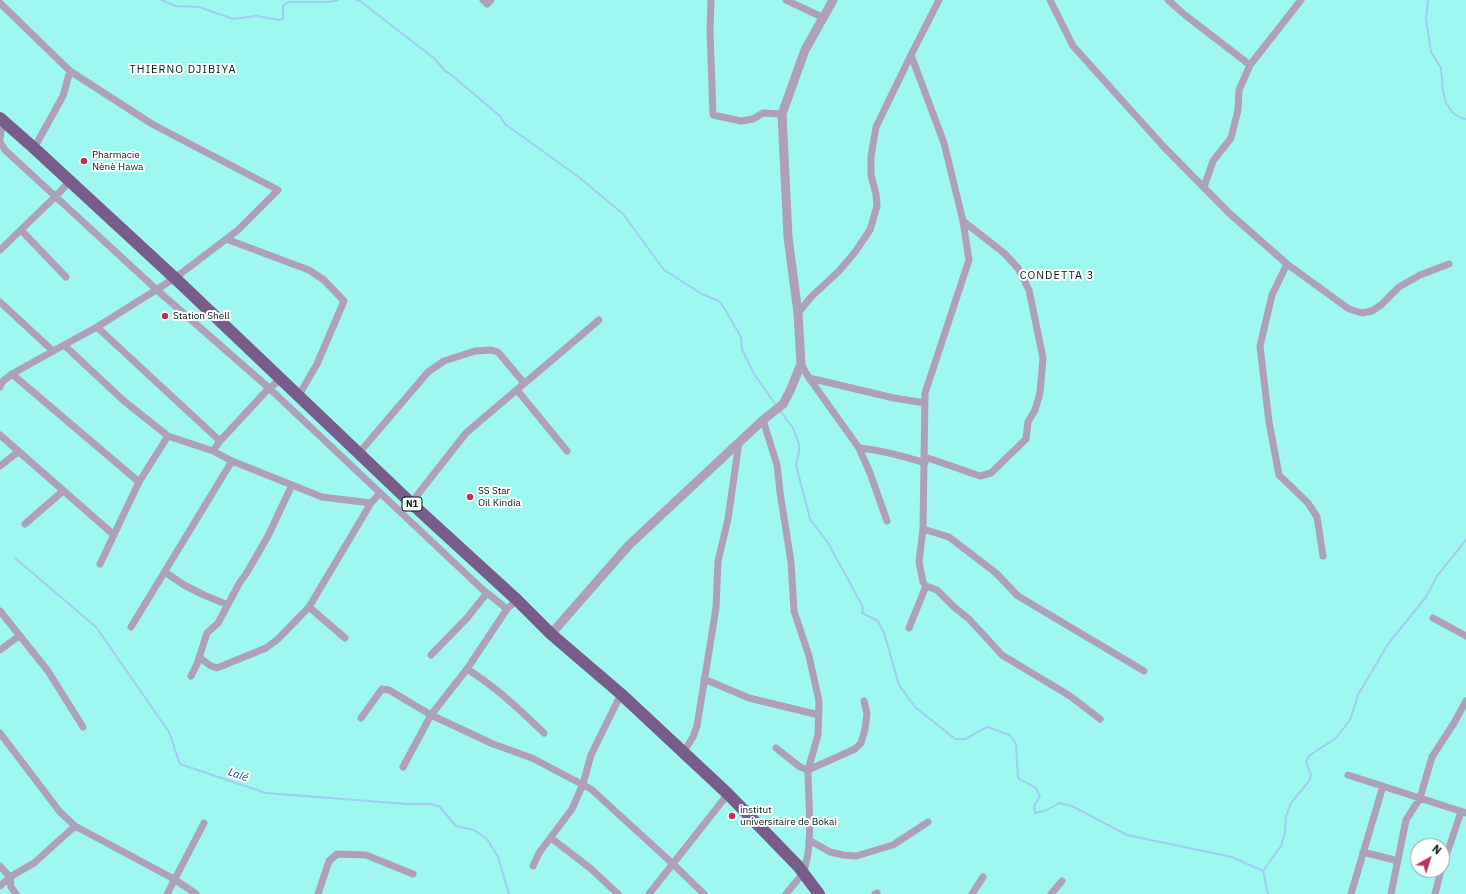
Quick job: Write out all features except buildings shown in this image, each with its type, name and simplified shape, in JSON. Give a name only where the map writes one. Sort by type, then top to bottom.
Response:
[{"type":"highway","name":"N1","points":[[2,119],[175,278],[411,503],[492,576],[551,634],[621,694],[728,794],[803,872],[819,894]]},
{"type":"street","points":[[483,0],[486,4],[491,0]]},
{"type":"street","points":[[711,0],[710,31],[713,115],[741,121],[753,119],[763,113],[782,114]]},
{"type":"street","points":[[786,0],[824,18]]},
{"type":"street","points":[[551,634],[629,545],[763,420],[779,407],[790,392],[801,364],[798,313],[788,237],[782,114],[805,50],[833,0]]},
{"type":"street","points":[[798,313],[811,297],[855,252],[870,230],[877,206],[876,194],[871,175],[871,156],[876,126],[939,0]]},
{"type":"street","points":[[1050,0],[1073,46],[1163,146],[1229,214],[1287,264],[1349,308],[1362,313],[1372,311],[1400,288],[1420,275],[1449,264]]},
{"type":"street","points":[[1168,0],[1250,66]]},
{"type":"street","points":[[1204,187],[1213,161],[1231,138],[1238,110],[1239,90],[1250,66],[1301,0]]},
{"type":"street","points":[[0,3],[70,71],[152,124],[278,190],[238,230],[175,278],[97,327],[12,374],[1,383]]},
{"type":"street","points":[[911,55],[944,143],[963,221],[969,260],[925,393],[923,529],[920,562],[923,582],[926,586],[937,590],[969,619],[1002,655],[1070,696],[1100,719]]},
{"type":"street","points":[[34,148],[63,96],[70,71]]},
{"type":"street","points":[[2,119],[0,141],[5,150],[157,290],[269,388],[484,591],[507,609]]},
{"type":"street","points":[[0,250],[70,181]]},
{"type":"street","points":[[859,448],[877,449],[925,460],[980,476],[991,473],[1026,439],[1028,422],[1035,410],[1040,392],[1043,358],[1029,290],[1018,268],[1004,253],[963,221]]},
{"type":"street","points":[[20,230],[66,277]]},
{"type":"street","points":[[226,240],[309,270],[324,280],[344,301],[317,364],[299,395]]},
{"type":"street","points":[[1287,264],[1272,295],[1260,346],[1269,422],[1279,475],[1308,503],[1317,517],[1323,556]]},
{"type":"street","points":[[0,302],[53,351]]},
{"type":"street","points":[[401,512],[411,503],[466,433],[599,320]]},
{"type":"street","points":[[97,327],[220,441]]},
{"type":"street","points":[[64,345],[124,401],[168,436],[213,451],[232,461],[322,497],[371,503]]},
{"type":"street","points":[[359,453],[428,372],[444,361],[475,351],[491,350],[498,352],[524,383]]},
{"type":"street","points":[[801,364],[809,378],[859,448],[870,473],[887,522]]},
{"type":"street","points":[[12,374],[139,482]]},
{"type":"street","points":[[809,378],[894,398],[925,403]]},
{"type":"street","points":[[213,451],[220,441],[269,388],[282,379]]},
{"type":"street","points":[[517,390],[567,451]]},
{"type":"street","points":[[763,420],[778,465],[780,492],[791,562],[794,611],[809,656],[819,701],[818,735],[808,770],[809,840],[803,872],[786,894]]},
{"type":"street","points":[[0,435],[63,492],[114,535]]},
{"type":"street","points":[[100,564],[139,482],[168,436]]},
{"type":"street","points":[[683,753],[697,726],[716,608],[718,561],[728,519],[738,443]]},
{"type":"street","points":[[0,466],[18,452]]},
{"type":"street","points":[[131,627],[232,461]]},
{"type":"street","points":[[191,676],[200,658],[207,633],[218,623],[240,582],[268,536],[292,484]]},
{"type":"street","points":[[25,524],[63,492]]},
{"type":"street","points":[[200,658],[211,666],[217,668],[266,648],[278,638],[309,607],[371,503],[380,493]]},
{"type":"street","points":[[923,529],[949,537],[996,573],[1018,596],[1144,671]]},
{"type":"street","points":[[165,572],[204,596],[228,605]]},
{"type":"street","points":[[432,655],[467,618],[492,576]]},
{"type":"street","points":[[909,628],[926,586]]},
{"type":"street","points":[[403,766],[431,716],[467,669],[507,609],[517,600]]},
{"type":"street","points":[[309,607],[345,638]]},
{"type":"street","points":[[0,611],[48,671],[83,727]]},
{"type":"street","points":[[1433,618],[1466,636]]},
{"type":"street","points":[[0,650],[19,636]]},
{"type":"street","points":[[467,669],[484,679],[507,697],[544,733]]},
{"type":"street","points":[[704,679],[749,698],[819,715]]},
{"type":"street","points":[[361,718],[382,689],[389,690],[431,716],[493,744],[532,758],[583,784],[591,789],[704,894]]},
{"type":"street","points":[[533,866],[539,853],[572,809],[583,784],[591,755],[621,694]]},
{"type":"street","points":[[776,748],[800,767],[808,770],[856,749],[861,743],[867,714],[864,701]]},
{"type":"street","points":[[1391,894],[1406,820],[1420,798],[1432,757],[1466,701]]},
{"type":"street","points":[[0,733],[60,812],[75,826],[174,879],[196,894]]},
{"type":"street","points":[[1348,775],[1463,813],[1450,848]]},
{"type":"street","points":[[1351,894],[1362,852],[1383,786]]},
{"type":"street","points":[[648,894],[728,794]]},
{"type":"street","points":[[809,840],[830,852],[856,856],[893,845],[928,822]]},
{"type":"street","points":[[167,894],[204,823]]},
{"type":"street","points":[[0,886],[10,877],[34,863],[75,826]]},
{"type":"street","points":[[551,838],[590,868],[618,894]]},
{"type":"street","points":[[1362,852],[1398,861]]},
{"type":"street","points":[[318,894],[329,861],[337,854],[366,855],[412,874]]},
{"type":"street","points":[[0,866],[10,877],[11,887],[16,894]]},
{"type":"street","points":[[972,894],[983,877]]},
{"type":"street","points":[[1435,894],[1439,878]]},
{"type":"street","points":[[1051,894],[1062,881]]},
{"type":"waterway","points":[[161,0],[176,6],[199,7],[233,19],[256,16],[279,20],[283,19],[283,6],[288,2],[328,2],[338,0]]},
{"type":"waterway","points":[[356,0],[360,1],[435,59],[445,71],[500,116],[505,124],[580,178],[623,214],[664,270],[702,294],[719,301],[741,337],[742,349],[754,374],[776,405]]},
{"type":"waterway","points":[[1428,0],[1426,19],[1431,52],[1441,68],[1443,91],[1446,103],[1453,113],[1466,119]]},
{"type":"waterway","points":[[780,411],[793,428],[799,444],[796,465],[810,519],[828,543],[863,607],[862,613],[878,621],[884,633],[899,685],[915,707],[955,739],[965,739],[987,727],[1010,735],[1016,744],[1018,778],[1036,788],[1040,797],[1034,806],[1035,813],[1047,810],[1059,803],[1072,806],[1127,835],[1232,857],[1263,871]]},
{"type":"waterway","points":[[1268,894],[1263,871],[1281,846],[1285,832],[1286,816],[1291,803],[1309,781],[1311,775],[1306,762],[1310,755],[1336,738],[1350,720],[1358,695],[1388,644],[1426,597],[1437,576],[1466,540]]},
{"type":"waterway","name":"Lalé","points":[[15,558],[96,627],[169,732],[180,764],[266,793],[407,804],[429,804],[439,806],[456,826],[474,830],[487,839],[498,857],[509,894]]},
{"type":"place","name":"Pharmacie Nènè Hawa","points":[[84,161]]},
{"type":"place","name":"Station Shell","points":[[165,316]]},
{"type":"place","name":"SS Star Oil Kindia","points":[[470,497]]},
{"type":"place","name":"institut universitaire de Bokai","points":[[732,816]]},
{"type":"district","name":"THIERNO DJIBIYA","points":[[183,70]]},
{"type":"district","name":"СONDETTA 3","points":[[1057,276]]}]
